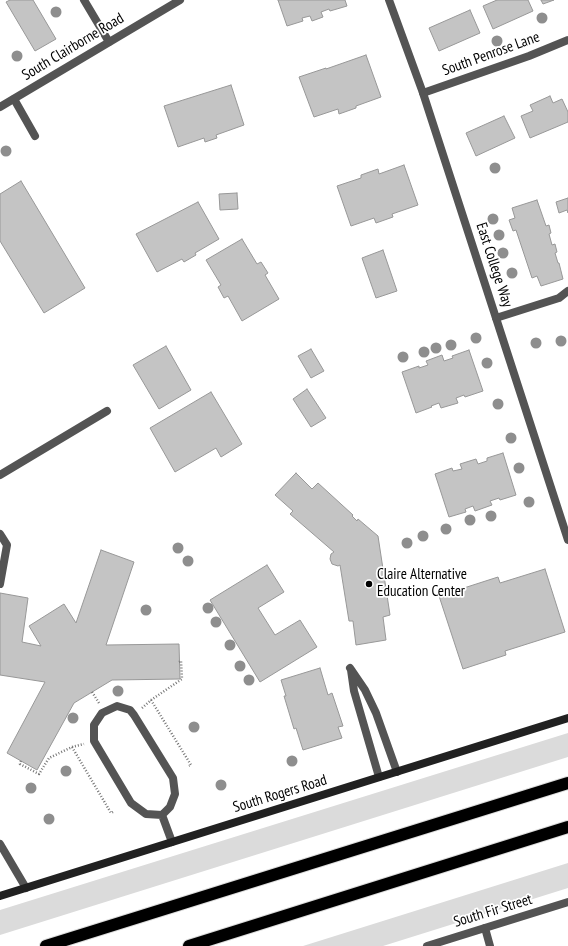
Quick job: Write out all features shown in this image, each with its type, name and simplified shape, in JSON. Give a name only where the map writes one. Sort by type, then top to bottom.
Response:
[{"type":"highway","points":[[46,946],[568,783]]},
{"type":"highway","points":[[189,946],[568,827]]},
{"type":"main road","name":"South Rogers Road","points":[[0,896],[568,718]]},
{"type":"street","points":[[84,0],[109,42]]},
{"type":"street","name":"South Clairborne Road","points":[[0,107],[180,0]]},
{"type":"street","name":"East College Way","points":[[389,0],[423,94],[568,540]]},
{"type":"street","name":"South Penrose Lane","points":[[423,94],[529,56],[568,40]]},
{"type":"street","points":[[14,99],[35,136]]},
{"type":"street","points":[[496,318],[559,298],[568,291]]},
{"type":"street","points":[[0,475],[108,411]]},
{"type":"street","points":[[0,534],[7,545],[0,584]]},
{"type":"street","points":[[380,777],[354,691],[350,668],[365,690],[376,713],[397,772]]},
{"type":"street","points":[[117,706],[130,710],[173,778],[175,794],[170,808],[162,815],[146,814],[131,803],[94,741],[94,725],[102,712],[117,706]]},
{"type":"street","points":[[162,815],[172,842]]},
{"type":"street","points":[[0,844],[26,888]]},
{"type":"street","name":"South Fir Street","points":[[427,946],[568,902]]},
{"type":"street","points":[[485,928],[490,946]]},
{"type":"path","points":[[92,692],[100,704]]},
{"type":"path","points":[[151,700],[191,765],[189,766]]},
{"type":"path","points":[[72,747],[111,813],[113,812]]},
{"type":"shaded area","points":[[568,733],[568,757],[0,935],[0,910]]},
{"type":"shaded area","points":[[568,863],[568,888],[383,946],[303,946]]},
{"type":"building","points":[[10,0],[33,0],[56,39],[35,51],[6,2]]},
{"type":"building","points":[[278,0],[345,0],[347,6],[321,12],[323,17],[312,21],[310,16],[302,18],[303,21],[287,26]]},
{"type":"building","points":[[497,0],[528,0],[533,11],[493,29],[483,6]]},
{"type":"building","points":[[541,0],[554,0],[543,4]]},
{"type":"building","points":[[470,10],[480,33],[439,51],[429,28]]},
{"type":"building","points":[[366,55],[381,97],[339,114],[338,109],[314,117],[299,77]]},
{"type":"building","points":[[231,85],[244,125],[216,135],[217,138],[205,142],[204,138],[178,147],[164,106]]},
{"type":"building","points":[[550,96],[553,103],[562,99],[568,112],[568,122],[530,138],[521,116],[533,111],[530,105]]},
{"type":"building","points":[[504,116],[515,138],[476,156],[466,133]]},
{"type":"building","points":[[404,165],[418,205],[392,214],[393,217],[376,223],[374,218],[351,226],[337,186],[361,178],[361,175],[378,169],[379,174]]},
{"type":"building","points":[[21,181],[85,288],[44,313],[0,241],[0,194]]},
{"type":"building","points":[[237,193],[238,209],[220,210],[219,194]]},
{"type":"building","points":[[568,198],[568,213],[567,210],[559,213],[556,202]]},
{"type":"building","points":[[537,200],[546,226],[549,225],[551,233],[549,234],[552,245],[555,244],[557,252],[555,253],[563,279],[541,286],[537,276],[532,278],[516,230],[513,231],[509,220],[515,218],[512,208]]},
{"type":"building","points":[[198,202],[219,239],[195,253],[196,255],[184,262],[182,259],[157,272],[136,234]]},
{"type":"building","points":[[242,239],[257,264],[261,262],[268,273],[265,275],[279,299],[242,321],[228,296],[224,298],[218,287],[221,285],[206,260]]},
{"type":"building","points":[[383,250],[397,291],[376,298],[362,258]]},
{"type":"building","points":[[166,346],[191,390],[159,409],[133,365]]},
{"type":"building","points":[[311,349],[324,371],[311,378],[298,356]]},
{"type":"building","points":[[469,350],[483,391],[465,397],[464,395],[456,398],[458,403],[441,408],[439,403],[416,413],[402,372],[419,366],[419,368],[428,365],[426,361],[442,355],[444,361],[453,358],[452,356]]},
{"type":"building","points":[[307,389],[326,418],[311,427],[293,399]]},
{"type":"building","points":[[211,392],[242,444],[221,457],[216,448],[175,472],[150,428]]},
{"type":"building","points":[[503,453],[516,495],[500,500],[499,498],[490,501],[492,505],[475,511],[473,506],[465,509],[466,512],[449,517],[435,474],[452,468],[453,471],[462,469],[460,464],[476,459],[478,464],[487,461],[487,458]]},
{"type":"building","points":[[296,473],[312,489],[318,483],[353,515],[352,516],[357,521],[358,519],[378,536],[390,615],[383,617],[386,640],[356,645],[353,621],[349,621],[340,565],[338,566],[332,564],[330,559],[331,554],[334,552],[290,514],[293,511],[275,495]]},
{"type":"building","points":[[101,550],[134,562],[106,645],[179,644],[180,679],[112,680],[74,703],[37,770],[7,753],[45,682],[0,675],[0,593],[28,598],[22,642],[41,646],[29,626],[64,604],[76,623]]},
{"type":"building","points":[[267,565],[284,592],[258,608],[275,635],[300,620],[317,647],[260,682],[210,600]]},
{"type":"building","points":[[545,569],[565,632],[505,651],[506,655],[463,669],[439,596],[498,577],[500,583]]},
{"type":"building","points":[[320,668],[328,695],[332,693],[343,726],[338,727],[342,738],[303,750],[296,728],[294,729],[284,696],[286,696],[281,680]]},
{"type":"place","name":"Claire Alternative Education Center","points":[[369,584]]}]
